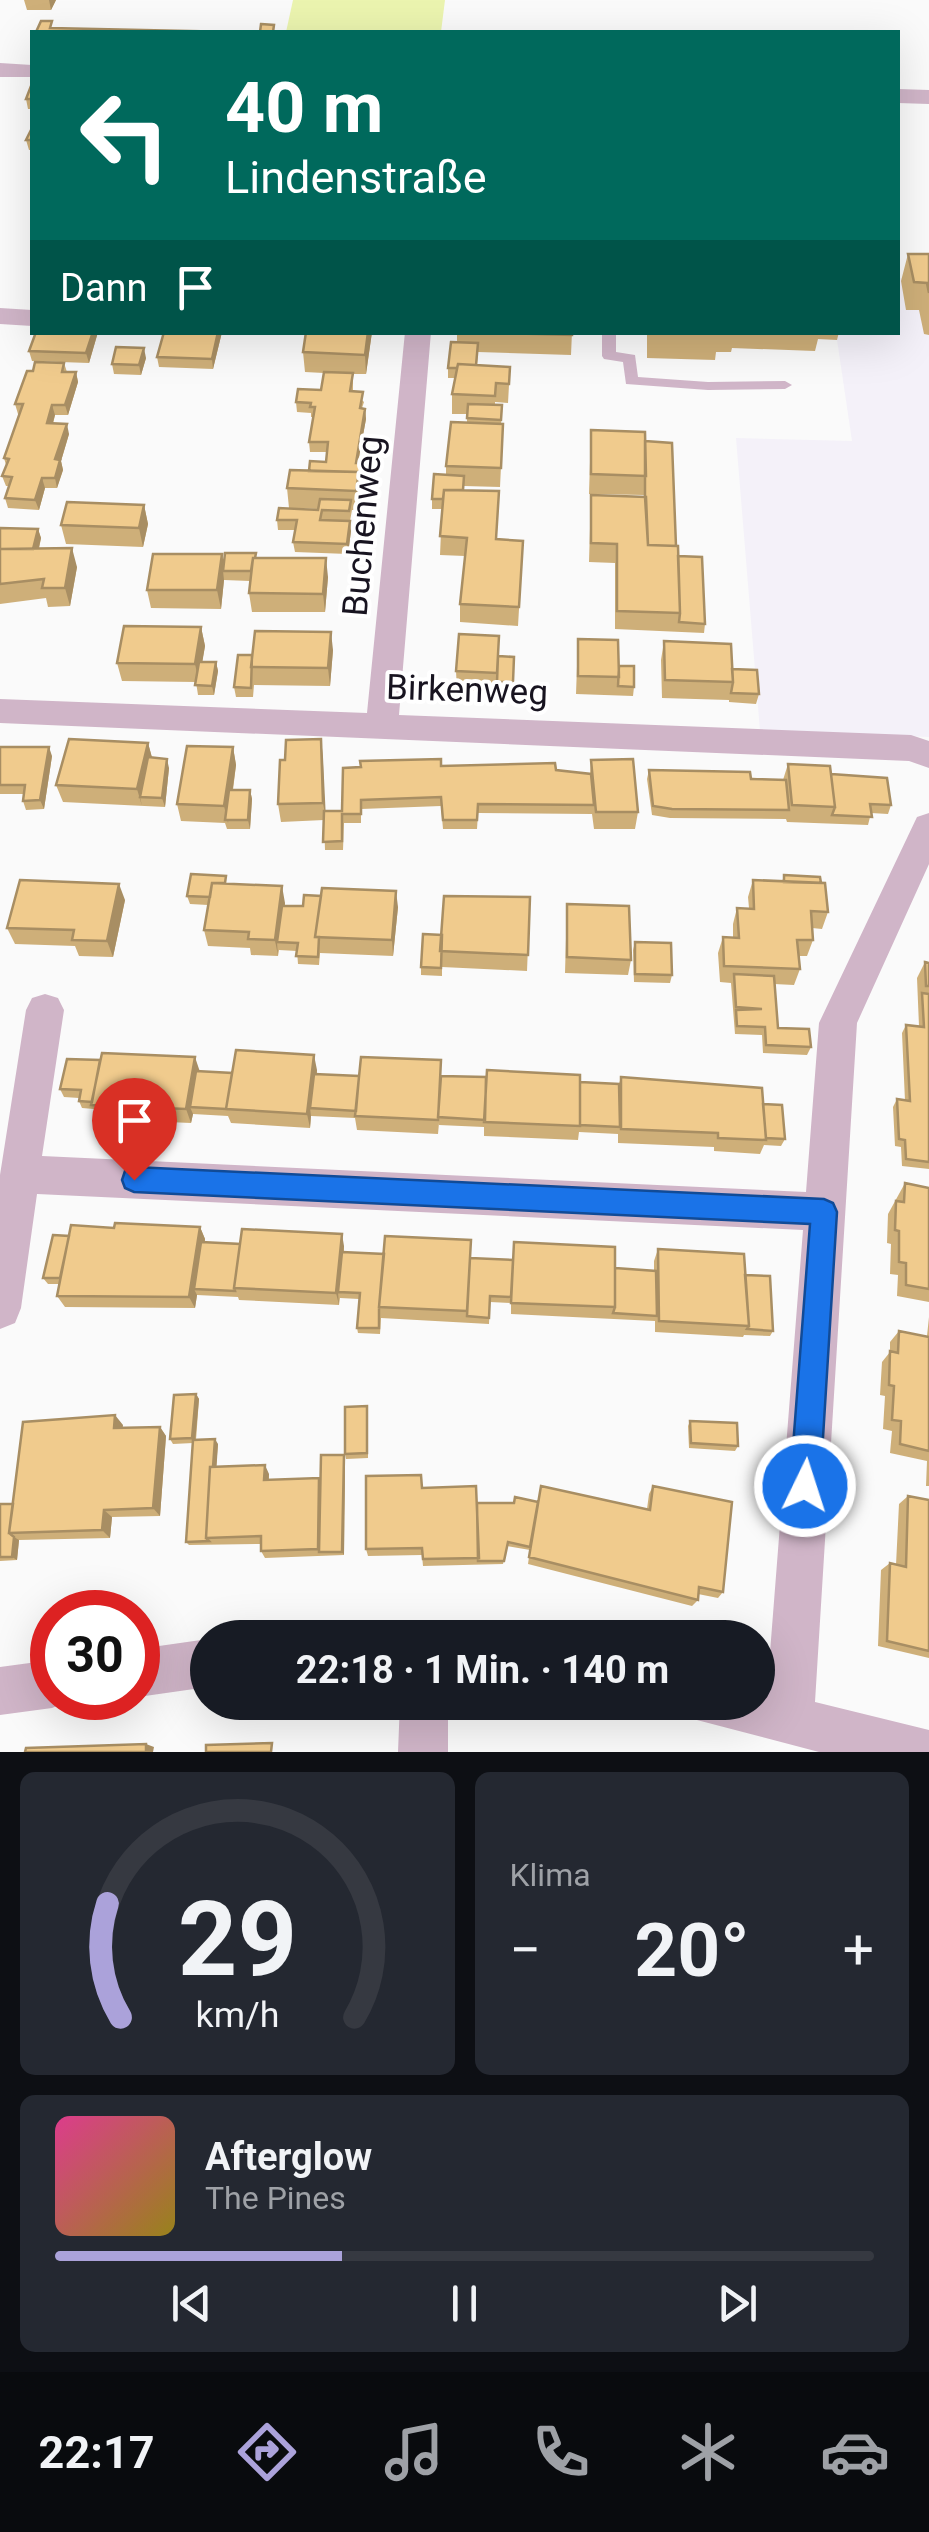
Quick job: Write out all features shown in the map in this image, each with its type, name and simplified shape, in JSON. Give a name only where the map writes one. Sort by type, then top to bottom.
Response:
[{"type":"street","points":[[0,70],[30,71]]},
{"type":"street","points":[[900,96],[929,97]]},
{"type":"street","points":[[0,316],[30,318]]},
{"type":"street","name":"Buchenweg","points":[[382,727],[418,335]]},
{"type":"street","name":"Birkenweg","points":[[0,711],[910,748],[929,755]]},
{"type":"street","points":[[789,1722],[838,1023],[929,827]]},
{"type":"street","points":[[0,1308],[45,1010]]},
{"type":"street","points":[[20,1174],[824,1212]]},
{"type":"street","points":[[160,1670],[190,1666]]},
{"type":"street","points":[[0,1691],[30,1687]]},
{"type":"street","points":[[775,1718],[922,1752]]},
{"type":"street","points":[[424,1720],[424,1752]]},
{"type":"lane","points":[[608,335],[609,356],[630,358],[631,381],[708,386],[786,385]]},
{"type":"shaded area","points":[[900,278],[929,279],[929,737],[760,731],[736,438],[852,441],[836,335],[900,335]]},
{"type":"green space","points":[[293,0],[445,0],[441,30],[286,30]]},
{"type":"building","points":[[41,21],[52,21],[50,28],[143,30],[37,30]]},
{"type":"building","points":[[261,24],[274,25],[273,30],[260,30]]},
{"type":"building","points":[[908,254],[929,254],[929,293],[927,283],[914,282]]},
{"type":"building","points":[[35,335],[92,335],[86,353],[29,351]]},
{"type":"building","points":[[163,335],[217,335],[212,359],[157,357]]},
{"type":"building","points":[[306,335],[368,335],[365,355],[303,352]]},
{"type":"building","points":[[451,342],[478,343],[476,365],[448,368]]},
{"type":"building","points":[[116,347],[144,348],[139,365],[112,364]]},
{"type":"building","points":[[35,362],[64,363],[62,372],[76,372],[65,405],[52,405],[47,423],[67,424],[55,459],[60,460],[55,478],[42,478],[35,500],[5,498],[12,477],[2,476],[9,459],[4,458],[23,404],[15,404],[27,371],[33,371]]},
{"type":"building","points":[[458,364],[510,367],[509,384],[496,383],[495,396],[452,394]]},
{"type":"building","points":[[324,372],[353,373],[350,391],[363,392],[360,408],[365,409],[356,463],[362,463],[360,482],[359,472],[309,471],[310,461],[326,462],[328,442],[309,442],[315,407],[296,402],[298,389],[321,390]]},
{"type":"building","points":[[468,404],[502,405],[501,420],[467,418]]},
{"type":"building","points":[[451,422],[503,424],[501,468],[446,466]]},
{"type":"building","points":[[591,430],[645,432],[646,476],[591,474]]},
{"type":"building","points":[[645,441],[672,443],[676,546],[648,545]]},
{"type":"building","points":[[290,470],[359,472],[356,491],[287,488]]},
{"type":"building","points":[[434,474],[464,476],[463,490],[444,490],[443,499],[432,499]]},
{"type":"building","points":[[444,490],[499,491],[496,539],[523,541],[519,607],[460,604],[467,538],[440,536]]},
{"type":"building","points":[[591,495],[646,497],[648,545],[678,546],[680,613],[617,611],[617,544],[591,543]]},
{"type":"building","points":[[320,499],[351,500],[349,511],[322,510],[320,520],[350,521],[347,544],[293,542],[297,520],[277,520],[279,508],[318,510]]},
{"type":"building","points":[[67,502],[144,505],[139,528],[61,525]]},
{"type":"building","points":[[0,528],[38,529],[33,549],[0,549]]},
{"type":"building","points":[[72,548],[65,588],[42,588],[44,579],[0,584],[0,549]]},
{"type":"building","points":[[225,553],[256,553],[251,571],[223,571]]},
{"type":"building","points":[[153,554],[222,554],[217,590],[147,590]]},
{"type":"building","points":[[678,556],[702,557],[705,624],[679,622]]},
{"type":"building","points":[[253,558],[326,558],[323,594],[249,593]]},
{"type":"building","points":[[124,626],[201,627],[195,664],[117,663]]},
{"type":"building","points":[[255,631],[331,632],[328,668],[251,667]]},
{"type":"building","points":[[459,634],[499,636],[497,673],[456,671]]},
{"type":"building","points":[[578,639],[618,640],[619,677],[578,676]]},
{"type":"building","points":[[664,641],[731,644],[733,682],[665,680]]},
{"type":"building","points":[[238,655],[252,655],[251,688],[234,687]]},
{"type":"building","points":[[498,656],[514,657],[513,682],[497,682]]},
{"type":"building","points":[[199,662],[216,662],[212,686],[195,685]]},
{"type":"building","points":[[619,666],[634,666],[634,687],[618,686]]},
{"type":"building","points":[[732,669],[757,670],[759,694],[731,693]]},
{"type":"building","points":[[69,739],[148,743],[137,789],[56,785]]},
{"type":"building","points":[[321,739],[323,803],[278,804],[280,760],[285,760],[286,740]]},
{"type":"building","points":[[187,746],[233,747],[224,806],[177,804]]},
{"type":"building","points":[[0,747],[49,747],[40,800],[23,801],[25,785],[0,785]]},
{"type":"building","points":[[148,757],[167,759],[162,798],[140,797]]},
{"type":"building","points":[[441,759],[441,766],[555,763],[556,770],[591,774],[594,805],[478,804],[477,820],[443,820],[441,797],[361,800],[361,814],[342,814],[342,841],[323,842],[324,811],[342,811],[343,768],[361,767],[360,761]]},
{"type":"building","points":[[633,759],[638,812],[596,812],[591,760]]},
{"type":"building","points":[[788,764],[830,766],[835,807],[792,805]]},
{"type":"building","points":[[649,770],[750,772],[751,779],[786,780],[789,810],[653,806]]},
{"type":"building","points":[[831,774],[887,778],[891,805],[870,804],[872,817],[832,815],[835,807]]},
{"type":"building","points":[[229,790],[250,790],[248,820],[225,820]]},
{"type":"building","points":[[191,874],[226,876],[225,883],[212,883],[210,897],[187,896]]},
{"type":"building","points":[[784,875],[820,877],[821,883],[784,882]]},
{"type":"building","points":[[20,880],[119,884],[107,941],[72,940],[74,930],[7,928]]},
{"type":"building","points":[[753,880],[825,883],[828,912],[811,911],[813,940],[797,940],[800,969],[724,966],[723,937],[739,938],[737,908],[754,909]]},
{"type":"building","points":[[212,883],[282,886],[275,940],[248,939],[249,932],[204,930]]},
{"type":"building","points":[[322,888],[396,891],[392,940],[315,937]]},
{"type":"building","points":[[304,895],[321,896],[315,937],[319,937],[318,957],[296,956],[298,943],[277,942],[282,906],[303,906]]},
{"type":"building","points":[[444,896],[530,897],[528,955],[440,951]]},
{"type":"building","points":[[567,904],[629,906],[631,960],[567,957]]},
{"type":"building","points":[[423,934],[442,935],[441,968],[421,967]]},
{"type":"building","points":[[635,942],[671,943],[672,975],[635,974]]},
{"type":"building","points":[[925,962],[929,963],[929,986],[926,986]]},
{"type":"building","points":[[734,974],[774,976],[778,1028],[809,1029],[811,1047],[766,1045],[765,1027],[737,1026],[736,1010],[762,1009],[736,1007]]},
{"type":"building","points":[[922,993],[929,994],[929,1162],[906,1159],[905,1140],[899,1139],[897,1099],[910,1101],[906,1025],[924,1027]]},
{"type":"building","points":[[236,1050],[314,1055],[307,1114],[226,1109]]},
{"type":"building","points":[[102,1053],[195,1057],[186,1109],[91,1105]]},
{"type":"building","points":[[361,1057],[441,1060],[438,1120],[355,1116]]},
{"type":"building","points":[[67,1059],[100,1060],[92,1102],[79,1101],[81,1090],[60,1089]]},
{"type":"building","points":[[487,1070],[580,1075],[580,1126],[484,1122]]},
{"type":"building","points":[[196,1071],[232,1073],[226,1109],[190,1107]]},
{"type":"building","points":[[314,1074],[359,1076],[356,1111],[310,1108]]},
{"type":"building","points":[[441,1076],[486,1077],[485,1120],[438,1117]]},
{"type":"building","points":[[621,1077],[762,1088],[766,1140],[718,1138],[718,1133],[621,1129]]},
{"type":"building","points":[[580,1082],[619,1084],[620,1127],[580,1125]]},
{"type":"building","points":[[763,1104],[782,1105],[785,1139],[766,1138]]},
{"type":"building","points":[[905,1183],[929,1188],[929,1289],[906,1285],[906,1263],[899,1262],[896,1201],[904,1202]]},
{"type":"building","points":[[115,1223],[200,1227],[189,1297],[57,1296],[71,1225],[114,1228]]},
{"type":"building","points":[[242,1229],[342,1234],[336,1293],[234,1288]]},
{"type":"building","points":[[53,1235],[69,1236],[60,1278],[43,1278]]},
{"type":"building","points":[[385,1236],[471,1240],[467,1311],[379,1307]]},
{"type":"building","points":[[201,1242],[240,1244],[235,1291],[194,1289]]},
{"type":"building","points":[[514,1242],[615,1247],[615,1307],[511,1303]]},
{"type":"building","points":[[658,1249],[744,1254],[749,1326],[659,1321]]},
{"type":"building","points":[[342,1252],[384,1254],[379,1328],[357,1328],[360,1293],[338,1292]]},
{"type":"building","points":[[470,1258],[513,1260],[511,1297],[490,1296],[489,1318],[467,1316]]},
{"type":"building","points":[[615,1268],[656,1271],[657,1316],[613,1313]]},
{"type":"building","points":[[745,1275],[770,1276],[773,1331],[747,1329]]},
{"type":"building","points":[[899,1331],[929,1337],[929,1451],[900,1444],[901,1421],[892,1420],[890,1351],[898,1353]]},
{"type":"building","points":[[196,1394],[192,1438],[170,1439],[174,1395]]},
{"type":"building","points":[[367,1406],[367,1453],[345,1454],[345,1407]]},
{"type":"building","points":[[115,1415],[114,1428],[160,1427],[153,1508],[104,1510],[102,1530],[9,1533],[23,1422]]},
{"type":"building","points":[[690,1421],[737,1423],[738,1446],[691,1443]]},
{"type":"building","points":[[215,1439],[210,1467],[206,1538],[209,1541],[186,1542],[193,1440]]},
{"type":"building","points":[[321,1455],[344,1455],[342,1552],[319,1552]]},
{"type":"building","points":[[265,1465],[264,1480],[319,1478],[318,1549],[261,1551],[261,1536],[206,1538],[210,1467]]},
{"type":"building","points":[[421,1475],[422,1488],[476,1486],[479,1558],[423,1559],[422,1548],[366,1549],[366,1476]]},
{"type":"building","points":[[541,1486],[650,1510],[653,1486],[732,1502],[723,1592],[699,1587],[698,1600],[529,1557]]},
{"type":"building","points":[[908,1496],[929,1500],[929,1651],[887,1641],[890,1563],[906,1567]]},
{"type":"building","points":[[515,1497],[538,1502],[530,1547],[508,1542],[504,1561],[478,1561],[477,1503],[514,1503]]},
{"type":"building","points":[[0,1504],[13,1504],[9,1533],[14,1537],[12,1557],[0,1557]]},
{"type":"building","points":[[272,1743],[271,1752],[206,1752],[206,1745]]},
{"type":"building","points":[[146,1744],[146,1752],[25,1752],[26,1748]]},
{"type":"route","points":[[134,1180],[824,1212],[805,1486]]}]
